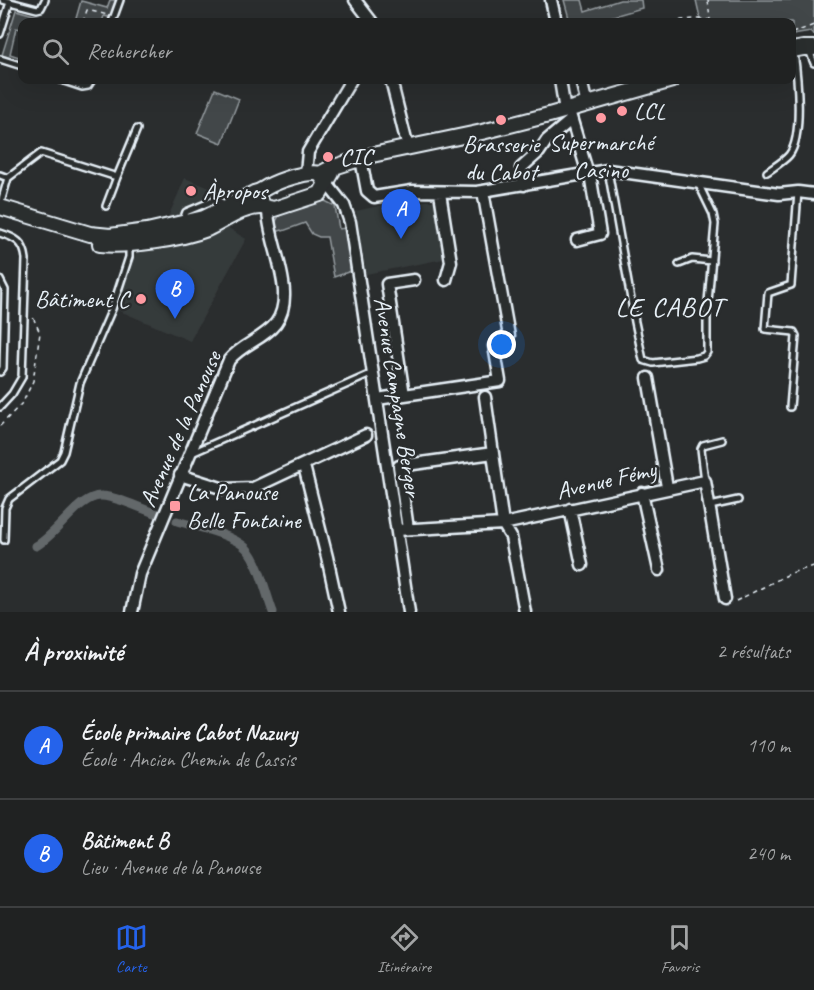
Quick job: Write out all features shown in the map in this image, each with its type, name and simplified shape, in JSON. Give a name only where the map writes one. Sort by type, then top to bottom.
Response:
[{"type":"street","points":[[355,0],[369,18]]},
{"type":"street","points":[[551,0],[555,18]]},
{"type":"street","points":[[796,50],[811,48]]},
{"type":"street","points":[[321,183],[308,152],[349,84]]},
{"type":"street","points":[[392,84],[408,148]]},
{"type":"street","points":[[561,84],[568,114],[589,174],[600,234],[578,240]]},
{"type":"street","points":[[582,84],[587,105]]},
{"type":"street","points":[[0,215],[97,243],[129,244],[182,229],[206,229],[244,210],[266,208],[274,210],[321,183],[338,167],[361,159],[568,114],[587,105],[658,84]]},
{"type":"street","points":[[524,185],[521,168],[538,152],[568,114]]},
{"type":"street","points":[[361,159],[367,191],[374,197],[412,191],[440,193],[483,191],[608,170],[779,194],[798,192],[814,194]]},
{"type":"street","points":[[0,206],[100,236],[186,229],[269,186],[321,183]]},
{"type":"street","name":"Avenue Campagne Berger","points":[[321,183],[344,206],[350,222],[377,399],[403,530],[409,612]]},
{"type":"street","points":[[483,191],[509,336]]},
{"type":"street","points":[[260,192],[260,201],[266,208]]},
{"type":"street","points":[[440,193],[451,262],[446,280]]},
{"type":"street","name":"Avenue de la Panouse","points":[[132,612],[141,574],[229,360],[236,352],[270,330],[277,322],[283,307],[284,292],[266,208]]},
{"type":"street","points":[[129,244],[139,232]]},
{"type":"street","points":[[404,395],[387,284],[414,280]]},
{"type":"street","points":[[377,399],[500,381],[494,346]]},
{"type":"street","points":[[648,378],[667,488]]},
{"type":"street","points":[[485,397],[503,524],[511,537],[525,612]]},
{"type":"street","points":[[180,476],[224,489],[253,488],[366,435]]},
{"type":"street","points":[[403,530],[399,466],[492,453]]},
{"type":"street","points":[[304,466],[339,612]]},
{"type":"street","points":[[705,481],[725,599]]},
{"type":"street","name":"Avenue Fémy","points":[[403,530],[503,524],[705,481]]},
{"type":"street","points":[[642,493],[659,570]]},
{"type":"street","points":[[570,509],[582,565]]},
{"type":"lane","points":[[3,0],[37,9],[41,8],[45,0]]},
{"type":"lane","points":[[114,18],[120,0]]},
{"type":"lane","points":[[0,34],[10,2]]},
{"type":"lane","points":[[811,48],[814,63]]},
{"type":"lane","points":[[0,58],[18,65]]},
{"type":"lane","points":[[73,84],[82,87],[89,84]]},
{"type":"lane","points":[[767,172],[790,154],[795,142],[798,122],[795,84]]},
{"type":"lane","points":[[106,206],[137,129]]},
{"type":"lane","points":[[0,206],[8,178],[41,153],[117,177]]},
{"type":"lane","points":[[608,170],[634,322],[644,360],[653,363],[697,358],[704,356],[707,352],[707,313],[715,224],[713,214],[698,183]]},
{"type":"lane","points":[[0,175],[8,178]]},
{"type":"lane","points":[[790,407],[796,336],[794,332],[765,329],[764,324],[768,293],[791,285],[798,192]]},
{"type":"lane","points":[[182,229],[186,212],[217,199],[227,207]]},
{"type":"lane","points":[[0,233],[14,237],[22,243],[26,259],[22,376],[12,394],[0,406]]},
{"type":"lane","points":[[4,540],[5,508],[9,499],[60,460],[64,452],[80,383],[112,309],[129,257],[129,244]]},
{"type":"lane","points":[[679,264],[692,259],[712,261]]},
{"type":"lane","points":[[0,280],[5,290],[3,368],[0,372]]},
{"type":"lane","points":[[190,454],[374,373]]},
{"type":"lane","points":[[705,481],[701,449],[703,445],[722,441]]},
{"type":"lane","points":[[710,507],[738,500]]},
{"type":"path","points":[[707,1],[710,18]]},
{"type":"path","points":[[84,18],[87,10],[108,18]]},
{"type":"path","points":[[796,32],[814,25]]},
{"type":"path","points":[[811,27],[811,32]]},
{"type":"path","points":[[725,599],[728,604],[791,573],[814,566]]},
{"type":"shaded area","points":[[110,0],[118,0],[112,18],[104,16],[103,18],[76,18],[81,1],[107,8]]},
{"type":"shaded area","points":[[564,0],[582,0],[585,11],[620,0],[641,0],[642,8],[607,18],[569,18]]},
{"type":"shaded area","points":[[696,0],[814,0],[814,35],[811,32],[796,34],[796,18],[700,18]]},
{"type":"shaded area","points":[[16,10],[44,18],[18,18],[18,28],[16,28],[10,54],[18,57],[18,61],[2,55]]},
{"type":"shaded area","points":[[215,89],[239,99],[222,143],[197,133]]},
{"type":"shaded area","points":[[185,178],[232,197],[227,227],[246,239],[190,341],[115,309],[136,253],[171,248],[169,215]]},
{"type":"shaded area","points":[[319,201],[335,206],[339,229],[345,228],[351,271],[334,277],[327,237],[312,234],[305,223],[276,232],[276,221],[279,216]]},
{"type":"shaded area","points":[[401,201],[435,201],[444,259],[366,274],[356,211]]},
{"type":"waterway","points":[[36,546],[77,508],[94,497],[115,498],[155,513]]},
{"type":"waterway","points":[[177,521],[223,535],[246,548],[258,569],[273,612]]},
{"type":"place","name":"LCL","points":[[622,111]]},
{"type":"place","name":"Supermarché Casino","points":[[601,118]]},
{"type":"place","name":"Brasserie du Cabot","points":[[501,120]]},
{"type":"place","name":"CIC","points":[[328,157]]},
{"type":"place","name":"Àpropos","points":[[191,191]]},
{"type":"place","name":"École primaire Cabot Nazury","points":[[401,239]]},
{"type":"place","name":"Bâtiment C","points":[[141,299]]},
{"type":"place","name":"Bâtiment B","points":[[175,319]]},
{"type":"place","name":"La Panouse Belle Fontaine","points":[[175,506]]},
{"type":"district","name":"LE CABOT","points":[[670,307]]}]
